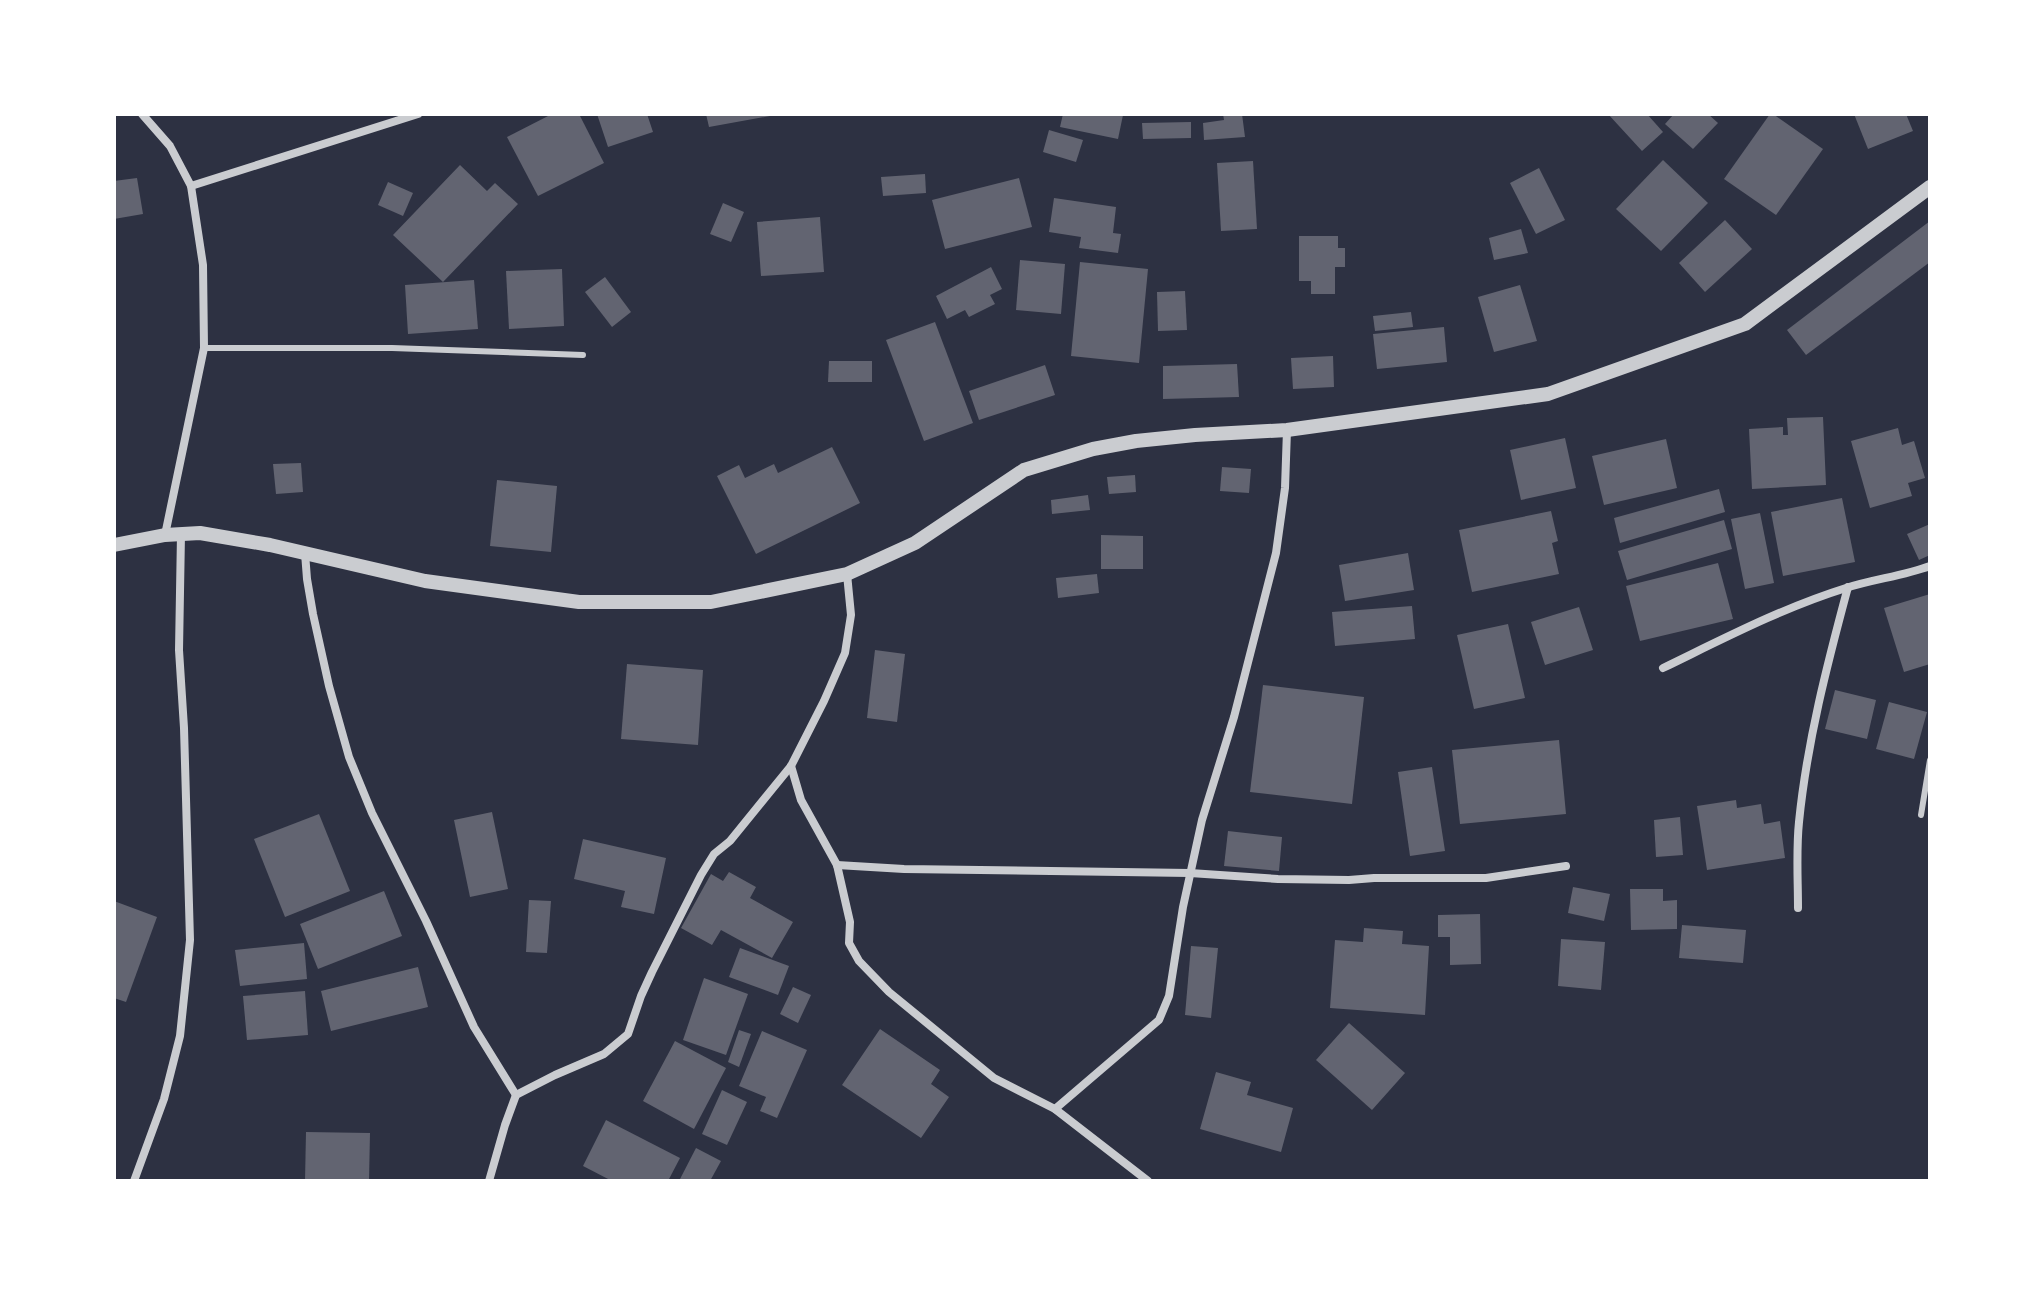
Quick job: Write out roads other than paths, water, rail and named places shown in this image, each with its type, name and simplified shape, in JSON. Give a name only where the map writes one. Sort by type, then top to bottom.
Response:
[{"type":"street","points":[[142,114],[170,146],[191,186],[203,265],[204,348],[165,535]]},
{"type":"street","points":[[191,186],[418,114]]},
{"type":"street","points":[[114,545],[165,535],[200,533],[270,545],[425,581],[579,602],[711,602],[847,574],[915,543],[1024,470],[1093,449],[1195,435],[1287,430],[1548,394],[1745,324],[1930,187]]},
{"type":"street","points":[[1055,1109],[1159,1020],[1169,996],[1183,907],[1202,820],[1234,717],[1276,553],[1285,488],[1287,430]]},
{"type":"street","points":[[134,1181],[164,1099],[180,1036],[190,940],[179,650],[181,534]]},
{"type":"street","points":[[305,553],[313,614],[349,757],[372,813],[474,1027],[516,1095]]},
{"type":"street","points":[[1663,668],[1771,616],[1848,587],[1909,574],[1930,566]]},
{"type":"street","points":[[489,1181],[516,1095],[604,1054],[628,1034],[652,972],[714,854],[730,841],[791,766],[845,653],[851,615],[847,574]]},
{"type":"street","points":[[1798,908],[1799,826],[1804,783],[1821,687],[1848,587]]},
{"type":"street","points":[[791,766],[801,800],[837,865],[850,922],[849,943],[859,961],[889,992],[994,1078],[1055,1109],[1148,1181]]},
{"type":"street","points":[[837,865],[904,869],[1190,873],[1278,879],[1486,878],[1566,866]]},
{"type":"lane","points":[[204,348],[392,348],[583,355]]},
{"type":"lane","points":[[1921,815],[1930,760]]}]
